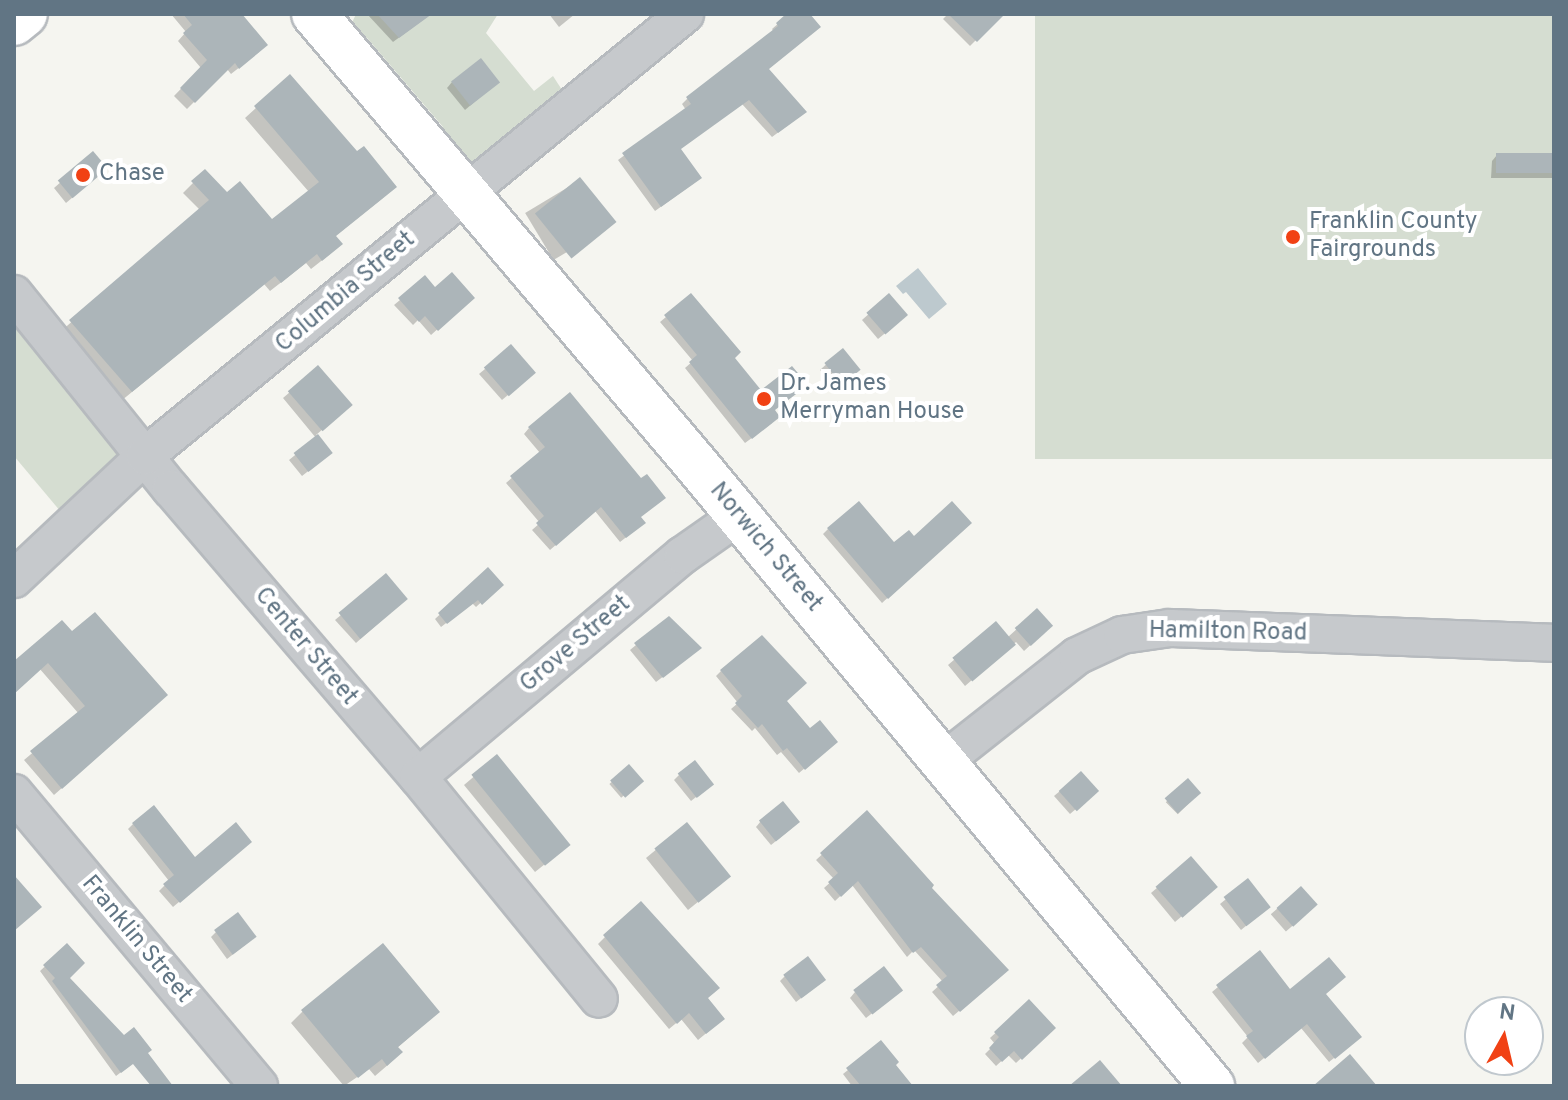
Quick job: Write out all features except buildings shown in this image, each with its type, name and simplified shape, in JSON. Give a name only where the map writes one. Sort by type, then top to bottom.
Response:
[{"type":"main road","points":[[14,23],[25,14]]},
{"type":"main road","name":"Norwich Street","points":[[314,14],[944,761],[1212,1086]]},
{"type":"street","name":"Columbia Street","points":[[14,579],[145,456],[685,14]]},
{"type":"street","name":"Center Street","points":[[14,294],[145,456],[418,777],[599,999]]},
{"type":"street","name":"Grove Street","points":[[418,777],[683,555],[737,517]]},
{"type":"street","name":"Hamilton Road","points":[[944,761],[1077,656],[1122,635],[1170,628],[1554,643]]},
{"type":"street","name":"Franklin Street","points":[[14,793],[259,1086]]},
{"type":"shaded area","points":[[356,14],[498,14],[486,33],[534,91],[553,76],[564,93],[475,164],[466,162],[440,130],[443,127],[367,38],[362,40],[351,25]]},
{"type":"shaded area","name":"Franklin County Fairgrounds","points":[[1035,14],[1554,14],[1554,459],[1035,459]]},
{"type":"shaded area","points":[[918,268],[947,304],[929,319],[906,292],[903,294],[896,286]]},
{"type":"shaded area","points":[[14,323],[21,323],[127,451],[61,512],[14,456]]},
{"type":"place","name":"Chase","points":[[83,175]]},
{"type":"place","name":"Franklin County Fairgrounds","points":[[1293,237]]},
{"type":"place","name":"Dr. James Merryman House","points":[[764,399]]}]
